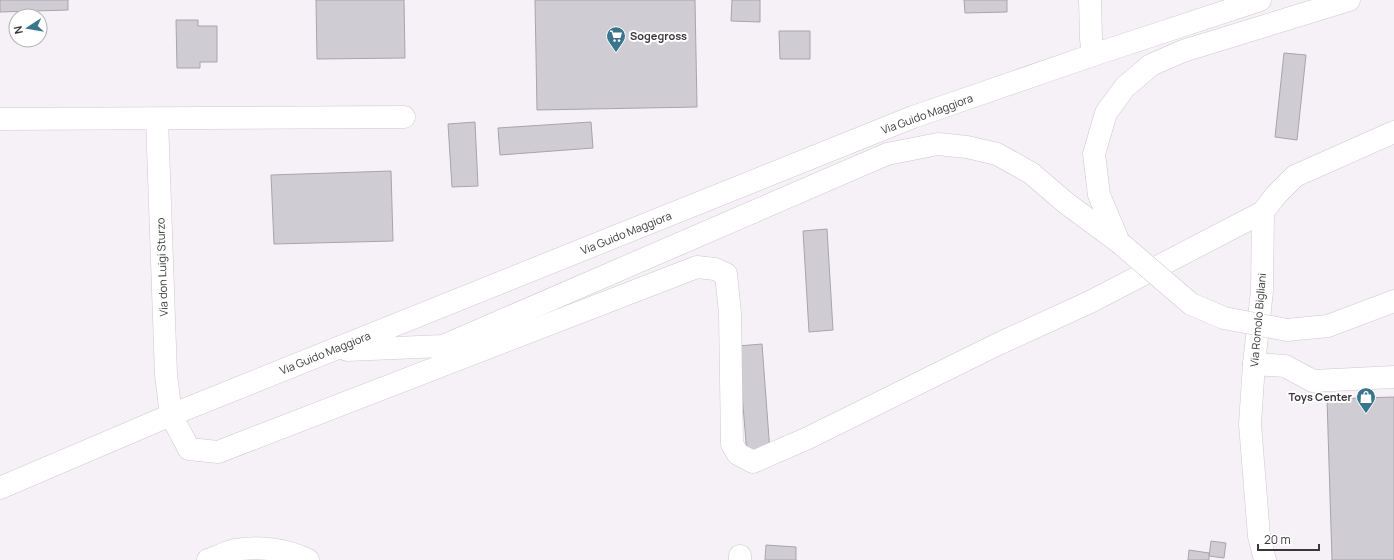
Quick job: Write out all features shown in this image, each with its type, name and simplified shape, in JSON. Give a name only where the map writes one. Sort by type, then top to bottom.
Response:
[{"type":"street","points":[[1090,0],[1093,55]]},
{"type":"street","name":"Via Guido Maggiora","points":[[0,488],[171,415],[913,117],[1093,55],[1260,0]]},
{"type":"street","points":[[1120,243],[1099,195],[1094,154],[1106,113],[1125,87],[1151,66],[1184,51],[1349,0]]},
{"type":"street","points":[[0,120],[404,117]]},
{"type":"street","name":"Via don Luigi Sturzo","points":[[157,119],[166,375],[171,415]]},
{"type":"street","points":[[171,415],[189,449],[218,452],[697,267],[715,269],[726,274],[730,313],[732,444],[738,454],[753,462],[808,438],[996,345],[1090,302],[1263,212],[1295,176],[1394,132]]},
{"type":"street","points":[[332,351],[443,346],[887,154],[938,144],[967,147],[997,154],[1031,173],[1066,203],[1120,243],[1191,304],[1224,318],[1287,330],[1328,326],[1394,301]]},
{"type":"street","name":"Via Romolo Bigliani","points":[[1263,212],[1262,291],[1254,364],[1250,424],[1259,536],[1265,560]]},
{"type":"street","points":[[1254,364],[1285,366],[1313,380],[1394,377]]},
{"type":"street","points":[[208,560],[234,550],[267,548],[299,555],[308,560]]},
{"type":"building","points":[[0,0],[68,0],[68,10],[48,11],[48,8],[8,8],[8,12],[0,12]]},
{"type":"building","points":[[316,0],[404,0],[405,58],[317,59]]},
{"type":"building","name":"Sogegross","points":[[535,0],[695,0],[697,107],[537,110]]},
{"type":"building","points":[[732,0],[760,0],[760,22],[731,21]]},
{"type":"building","points":[[964,0],[1007,0],[1007,12],[965,13]]},
{"type":"building","points":[[176,20],[198,20],[198,26],[217,26],[217,62],[200,62],[200,68],[177,68]]},
{"type":"building","points":[[779,31],[810,31],[810,59],[780,59]]},
{"type":"building","points":[[1284,53],[1306,55],[1297,140],[1275,137]]},
{"type":"building","points":[[475,122],[478,186],[452,187],[448,124]]},
{"type":"building","points":[[591,122],[593,148],[500,155],[498,128]]},
{"type":"building","points":[[391,171],[393,241],[274,244],[271,175]]},
{"type":"building","points":[[827,229],[833,330],[809,332],[803,231]]},
{"type":"building","points":[[762,344],[770,452],[747,454],[738,346]]},
{"type":"building","points":[[1394,397],[1394,560],[1332,560],[1327,399]]},
{"type":"building","points":[[1211,541],[1226,543],[1224,558],[1209,556]]},
{"type":"building","points":[[766,545],[796,547],[796,560],[765,560]]},
{"type":"building","points":[[1189,550],[1209,553],[1209,560],[1188,560]]},
{"type":"place","name":"Sogegross","points":[[616,53]]},
{"type":"place","name":"Toys Center","points":[[1366,414]]}]
